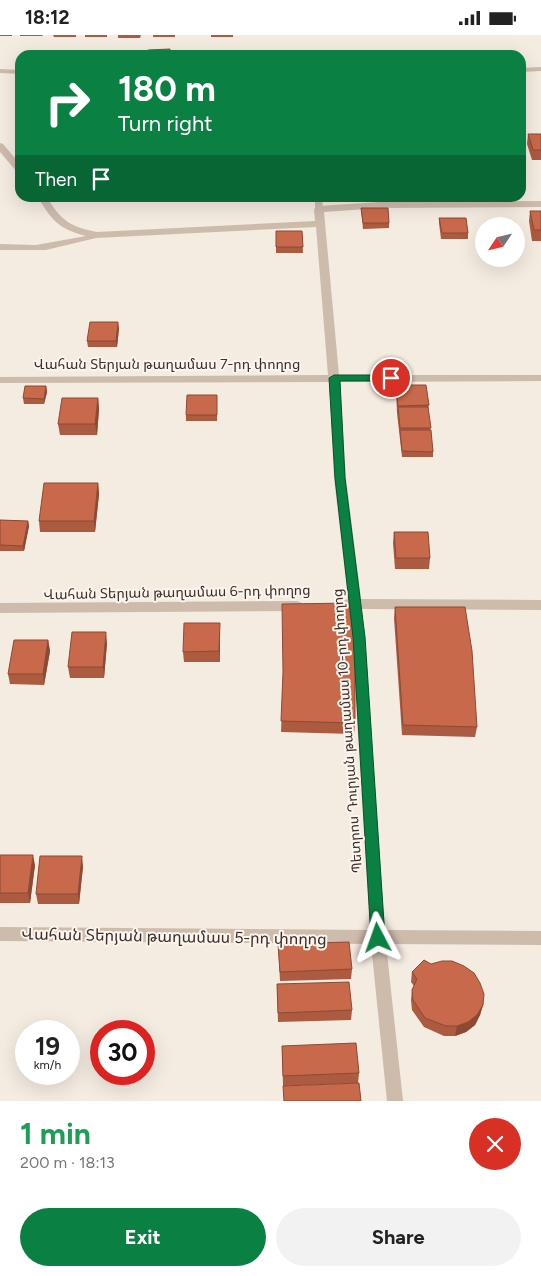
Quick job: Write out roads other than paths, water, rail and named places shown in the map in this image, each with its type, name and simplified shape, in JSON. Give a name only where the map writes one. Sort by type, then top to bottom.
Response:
[{"type":"street","points":[[0,146],[15,164]]},
{"type":"street","points":[[45,202],[52,215],[71,231],[97,235],[321,224]]},
{"type":"street","points":[[319,203],[380,205],[541,204]]},
{"type":"street","name":"Պետրոս Դուրյան թաղամաս 10-րդ փողոց","points":[[319,203],[334,378],[340,478],[359,637],[378,938],[395,1101]]},
{"type":"street","points":[[0,247],[26,250],[56,246],[97,235]]},
{"type":"street","name":"Վահան Տերյան թաղամաս 7-րդ փողոց","points":[[0,380],[541,378]]},
{"type":"street","name":"Վահան Տերյան թաղամաս 6-րդ փողոց","points":[[0,608],[221,608],[307,605]]},
{"type":"street","points":[[336,605],[541,605]]},
{"type":"street","name":"Վահան Տերյան թաղամաս 5-րդ փողոց","points":[[0,934],[131,933],[378,938],[541,938]]},
{"type":"lane","points":[[526,70],[541,69]]},
{"type":"lane","points":[[0,71],[15,72]]}]
